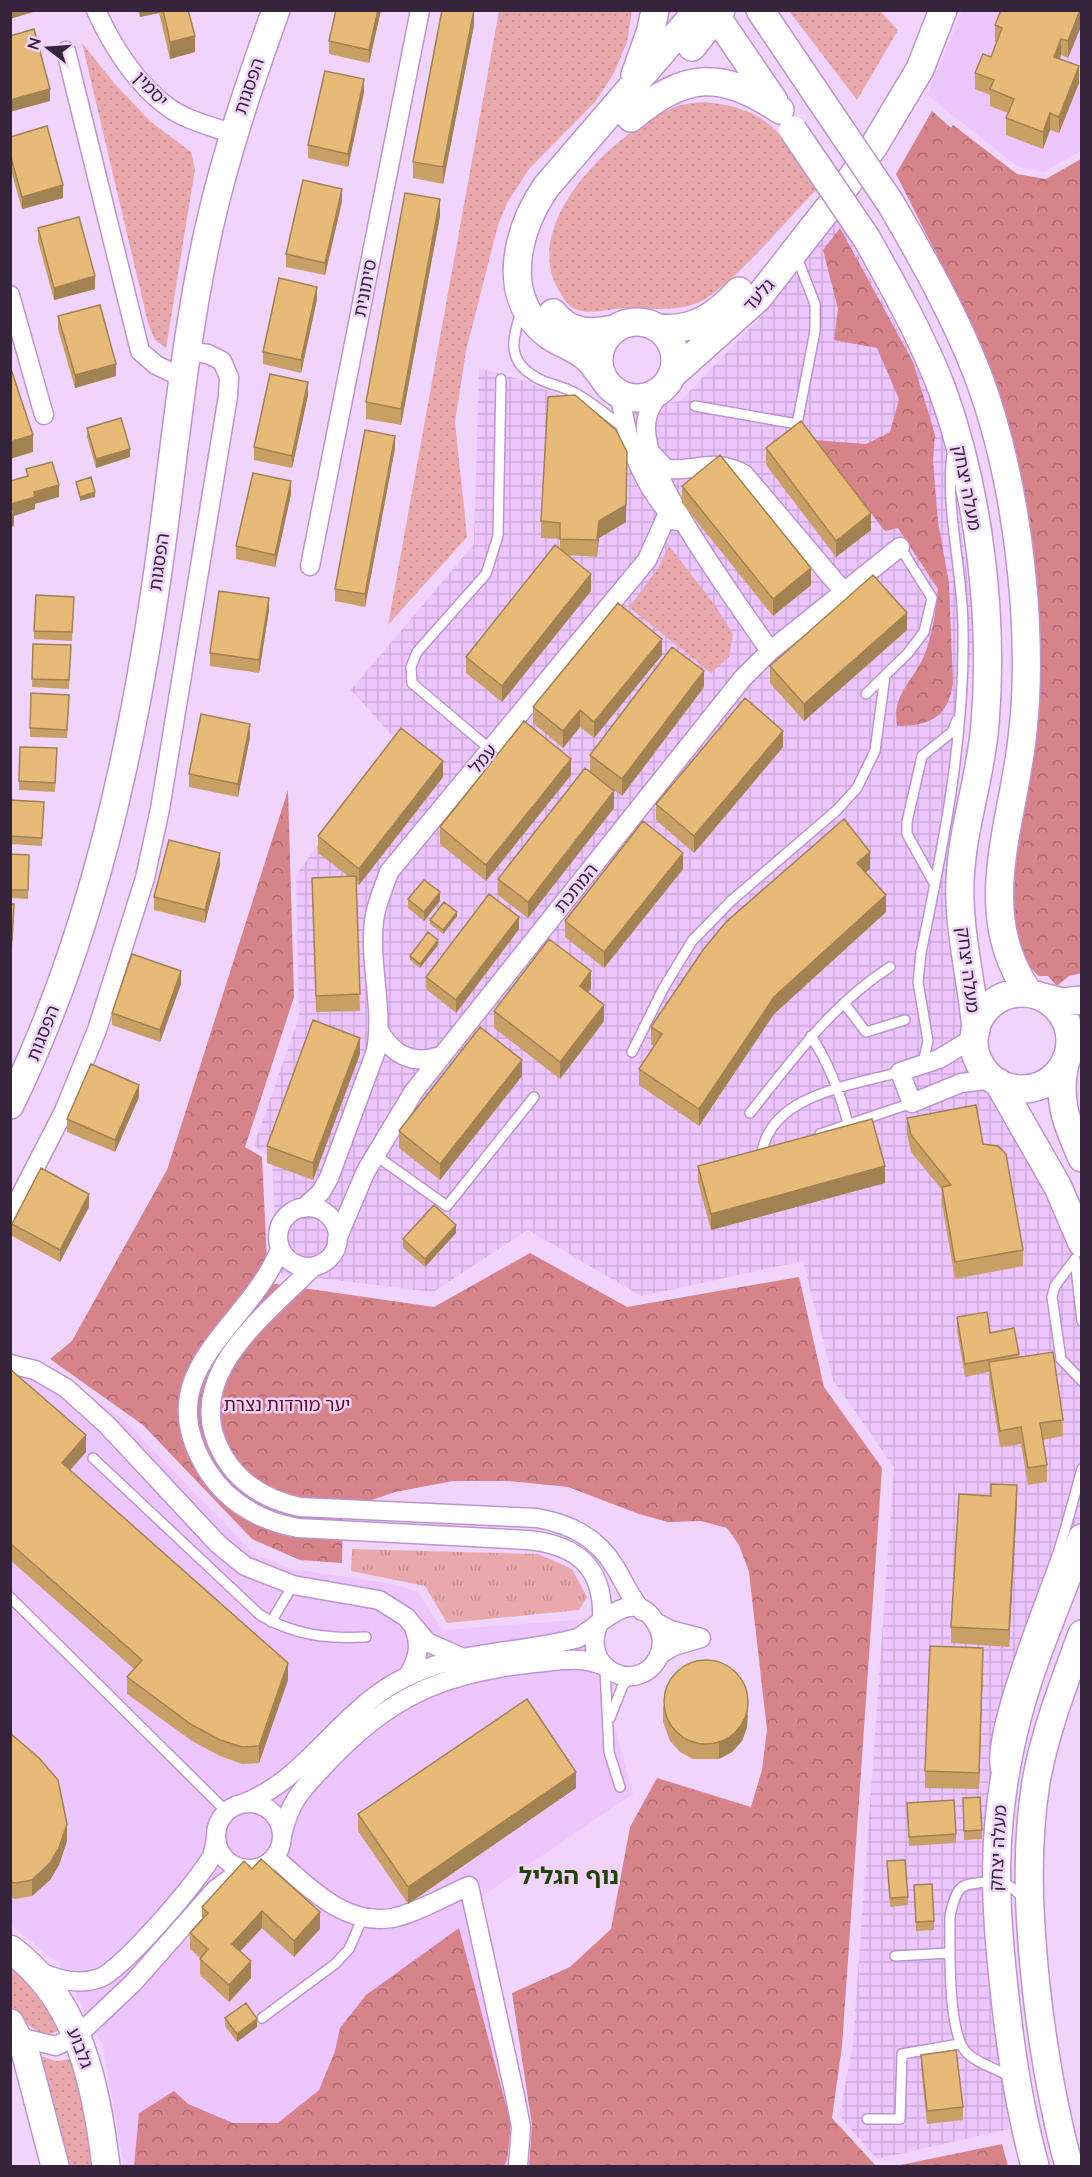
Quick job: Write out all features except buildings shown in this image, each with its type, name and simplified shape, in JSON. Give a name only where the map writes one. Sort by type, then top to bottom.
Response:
[{"type":"main road","name":"הפסגות","points":[[10,1105],[31,1062],[63,982],[116,793],[137,704],[162,543],[187,351],[209,230],[233,134],[276,10]]},
{"type":"main road","points":[[655,10],[629,106],[548,217],[538,242],[534,268],[539,290],[558,319],[581,332],[591,334],[636,322],[658,328],[668,337],[673,348],[675,362],[669,380],[656,394],[631,399],[610,385],[587,358],[550,336],[532,316],[525,303],[516,269],[521,237],[532,208],[546,187],[629,106],[712,12]]},
{"type":"main road","points":[[760,10],[891,204],[940,291],[977,373],[992,416],[1013,520],[1023,596],[1026,691],[1018,776],[1001,858],[999,900],[1005,943],[1011,964],[1036,995],[1056,1007],[1065,1019],[1072,1046],[1059,1084],[1063,1107],[1082,1158]]},
{"type":"main road","name":"גלעד","points":[[658,328],[688,328],[705,321],[792,247],[831,204],[874,146],[920,69],[943,10]]},
{"type":"main road","name":"מעלה יצחק","points":[[712,12],[867,239],[905,308],[941,387],[954,427],[978,545],[988,651],[985,727],[960,880],[960,902],[975,1034]]},
{"type":"main road","points":[[629,106],[655,98],[687,83],[704,82],[742,87],[787,120]]},
{"type":"main road","name":"גלעד","points":[[669,380],[758,298],[792,247]]},
{"type":"main road","points":[[610,385],[598,358],[601,348],[614,329]]},
{"type":"main road","points":[[1077,1242],[1058,1187],[996,1081],[979,1061],[975,1034],[982,1014],[993,1003],[1008,995],[1036,995],[1062,1002],[1082,1000]]},
{"type":"main road","points":[[996,1081],[1016,1088],[1034,1087],[1058,1072],[1072,1046]]},
{"type":"main road","name":"מעלה יצחק","points":[[1035,2166],[1017,2082],[999,1944],[995,1879],[1002,1790],[1023,1698],[1070,1599],[1082,1538]]},
{"type":"main road","points":[[1070,1599],[1082,1617]]},
{"type":"main road","name":"מעלה יצחק","points":[[1069,2166],[1060,2133],[1043,2042],[1030,1920],[1027,1864],[1036,1781],[1054,1709],[1082,1634]]},
{"type":"main road","points":[[1054,1709],[1082,1677]]},
{"type":"main road","name":"גלבוע","points":[[10,1949],[33,1968],[58,2001],[78,2035],[93,2084],[106,2166]]},
{"type":"main road","points":[[14,2030],[25,2051],[55,2166]]},
{"type":"street","name":"יסמין","points":[[96,10],[124,60],[147,90],[169,108],[185,117],[233,134]]},
{"type":"street","name":"סיתונית","points":[[310,566],[420,10]]},
{"type":"street","points":[[66,51],[141,351],[156,365],[183,378]]},
{"type":"street","points":[[10,295],[44,415]]},
{"type":"street","points":[[10,1216],[64,1111],[98,1030],[145,878],[160,809],[228,396],[229,377],[222,361],[208,354],[187,351]]},
{"type":"street","points":[[669,380],[651,404],[646,430],[650,453],[660,480],[770,651]]},
{"type":"street","points":[[610,385],[624,408],[626,430],[650,490],[668,513],[704,549]]},
{"type":"street","points":[[650,453],[666,470],[682,471],[708,464],[727,465],[744,474],[844,592]]},
{"type":"street","name":"עמל","points":[[304,1208],[321,1192],[329,1178],[370,1073],[380,1032],[373,943],[374,918],[389,872],[646,560],[668,513]]},
{"type":"street","name":"המתכת","points":[[337,1239],[354,1195],[414,1091],[742,680],[770,651],[900,547]]},
{"type":"street","points":[[380,1032],[397,1054],[411,1059],[429,1060],[442,1055]]},
{"type":"street","points":[[975,1034],[952,1053],[900,1072],[912,1103],[961,1083],[996,1081]]},
{"type":"street","points":[[14,2030],[56,2046],[78,2035],[134,1983],[216,1889],[235,1875],[268,1861],[282,1836],[289,1807],[302,1790],[363,1726],[409,1696],[473,1671],[573,1659],[590,1660],[622,1676],[633,1676],[645,1672],[659,1655],[674,1646],[700,1638],[670,1630],[642,1611],[632,1599],[605,1552],[584,1533],[570,1526],[537,1518],[300,1507],[270,1498],[240,1478],[220,1451],[210,1420],[210,1406],[218,1373],[235,1348],[313,1267],[330,1257],[337,1239],[336,1230],[326,1214],[318,1209],[304,1208],[290,1213],[284,1220],[278,1239],[280,1249],[293,1263],[313,1267]]},
{"type":"street","points":[[280,1249],[272,1269],[260,1288],[205,1354],[192,1383],[190,1420],[194,1440],[200,1458],[220,1486],[250,1512],[266,1520],[297,1528],[528,1540],[560,1547],[577,1555],[596,1576],[603,1602],[601,1620],[593,1644],[603,1666]]},
{"type":"street","points":[[10,1364],[35,1370],[66,1388],[107,1425],[218,1544],[245,1566],[293,1585],[379,1600],[394,1607],[433,1645],[461,1657]]},
{"type":"street","points":[[33,1968],[58,1980],[76,1982],[100,1978],[119,1966],[198,1876],[212,1855],[218,1826],[227,1812],[259,1797],[285,1781],[351,1714],[408,1676],[461,1657],[578,1638],[617,1609],[628,1607],[642,1611]]},
{"type":"street","points":[[657,1623],[661,1633],[659,1655]]},
{"type":"street","points":[[408,1676],[418,1652],[418,1638],[414,1628]]},
{"type":"street","points":[[244,1803],[256,1803],[275,1815],[282,1836]]},
{"type":"street","points":[[216,1838],[219,1849],[230,1862],[251,1868],[268,1861]]},
{"type":"street","points":[[268,1861],[346,1913],[363,1917],[394,1918],[469,1886],[519,2117],[521,2151],[518,2166]]},
{"type":"lane","points":[[695,406],[797,424],[815,331],[815,304],[792,247]]},
{"type":"lane","points":[[525,303],[514,334],[515,358],[524,370],[541,380],[573,392],[626,430]]},
{"type":"lane","points":[[515,358],[517,343],[526,332],[539,331],[550,336]]},
{"type":"lane","points":[[491,750],[412,683],[411,667],[417,652],[486,573],[493,555],[498,536],[501,379]]},
{"type":"lane","points":[[922,1065],[928,1041],[918,982],[958,747],[960,713],[962,586],[953,530],[949,479],[954,427]]},
{"type":"lane","points":[[866,694],[908,653],[924,632],[932,598],[900,547]]},
{"type":"lane","points":[[632,1052],[663,989],[692,941],[730,901],[837,810],[857,788],[875,751],[885,676]]},
{"type":"lane","points":[[934,883],[907,834],[906,822],[922,756],[952,732],[960,713]]},
{"type":"lane","points":[[750,1113],[812,1036],[866,983],[890,967]]},
{"type":"lane","points":[[844,1003],[866,1032],[905,1020]]},
{"type":"lane","points":[[812,1036],[839,1089],[848,1124]]},
{"type":"lane","points":[[761,1163],[765,1139],[773,1124],[805,1101],[900,1072]]},
{"type":"lane","points":[[375,1155],[447,1206],[534,1096]]},
{"type":"lane","points":[[814,1136],[912,1103]]},
{"type":"lane","points":[[1077,1242],[1082,1321]]},
{"type":"lane","points":[[1077,1242],[1052,1297],[1060,1359],[1082,1381]]},
{"type":"lane","points":[[93,1458],[241,1600],[271,1622],[282,1628],[332,1638],[366,1637]]},
{"type":"lane","points":[[1002,1790],[994,1765],[994,1749],[1008,1697],[1058,1551],[1082,1469]]},
{"type":"lane","points":[[271,1622],[293,1585]]},
{"type":"lane","points":[[10,1597],[227,1812]]},
{"type":"lane","points":[[603,1666],[609,1752],[620,1787]]},
{"type":"lane","points":[[608,1726],[623,1685],[633,1676]]},
{"type":"lane","points":[[1017,2082],[968,2055],[959,2044],[950,1953],[950,1916],[960,1889],[966,1885],[995,1879],[1010,1885],[1017,1892],[1030,1920]]},
{"type":"lane","points":[[262,2018],[335,1964],[349,1949],[363,1917]]},
{"type":"lane","points":[[895,1956],[950,1953]]},
{"type":"lane","points":[[867,2119],[900,2119],[902,2054],[959,2044]]},
{"type":"shaded area","points":[[962,11],[1081,11],[1081,151],[1044,172],[1018,167],[927,95]]},
{"type":"shaded area","points":[[838,218],[923,376],[953,472],[974,626],[960,774],[946,869],[946,930],[960,1002],[965,1059],[1045,1179],[1081,1268],[1081,1525],[1041,1640],[988,1926],[1009,2129],[877,2159],[841,2118],[841,2108],[853,2042],[894,1467],[833,1380],[803,1261],[641,1296],[528,1230],[433,1292],[277,1273],[272,1160],[254,1145],[299,1017],[296,875],[395,739],[351,690],[474,544],[479,368],[525,381],[569,399],[592,412],[680,401],[756,322]]},
{"type":"shaded area","points":[[10,1352],[57,1371],[126,1422],[255,1555],[292,1569],[394,1584],[418,1592],[442,1630],[585,1619],[633,1794],[478,1899],[523,2166],[124,2166],[103,2046],[59,1964],[11,1925]]},
{"type":"green space","points":[[499,11],[632,11],[627,42],[614,73],[595,102],[529,169],[507,203],[498,225],[466,351],[455,422],[467,537],[388,625]]},
{"type":"green space","points":[[789,11],[880,11],[898,30],[857,100]]},
{"type":"green space","points":[[82,43],[114,83],[151,122],[191,152],[195,169],[166,348],[155,340],[148,323]]},
{"type":"green space","points":[[706,102],[747,111],[762,119],[785,140],[817,189],[747,264],[703,300],[685,307],[666,309],[627,308],[590,312],[570,306],[555,283],[549,257],[553,230],[565,204],[583,178],[628,134],[675,107]]},
{"type":"green space","points":[[932,111],[951,128],[953,125],[1017,174],[1046,179],[1081,159],[1082,973],[1069,976],[1057,986],[1048,976],[1039,976],[1023,959],[1015,942],[1009,900],[1034,604],[1031,536],[1008,438],[957,295],[896,174]]},
{"type":"green space","points":[[840,228],[913,362],[935,435],[933,461],[938,522],[949,583],[953,683],[947,704],[942,712],[927,722],[908,726],[897,726],[897,706],[926,650],[933,624],[938,589],[898,528],[885,531],[814,440],[866,444],[890,432],[899,399],[877,348],[834,340],[838,309],[823,250]]},
{"type":"green space","points":[[669,546],[714,604],[733,634],[729,657],[711,673],[629,607],[658,569]]},
{"type":"green space","name":"יער מורדות נצרת","points":[[288,790],[294,997],[245,1147],[262,1157],[268,1283],[434,1307],[530,1253],[627,1307],[799,1277],[824,1387],[882,1468],[842,2046],[832,2118],[876,2166],[529,2166],[532,2125],[512,1993],[570,1967],[611,1929],[630,1827],[657,1778],[751,1807],[762,1770],[767,1730],[749,1572],[739,1545],[727,1528],[701,1521],[668,1522],[639,1514],[568,1487],[509,1481],[453,1481],[395,1492],[343,1510],[342,1563],[300,1560],[252,1539],[143,1425],[50,1359],[72,1341],[167,1170]]},
{"type":"green space","points":[[352,1549],[538,1554],[572,1569],[587,1597],[579,1610],[447,1623],[425,1586],[351,1571]]},
{"type":"green space","points":[[459,1928],[511,2124],[507,2160],[504,2166],[134,2166],[139,2113],[174,2091],[188,2104],[233,2123],[278,2123],[319,2090],[335,2051],[340,2028],[366,1995]]},
{"type":"green space","points":[[10,1962],[23,1973],[61,2028],[54,2033],[40,2033],[11,2006]]},
{"type":"green space","points":[[34,2054],[56,2061],[72,2059],[83,2098],[95,2166],[62,2166]]},
{"type":"green space","points":[[1002,2144],[1008,2166],[896,2166]]},
{"type":"district","name":"נוף הגליל","points":[[569,1876]]}]
